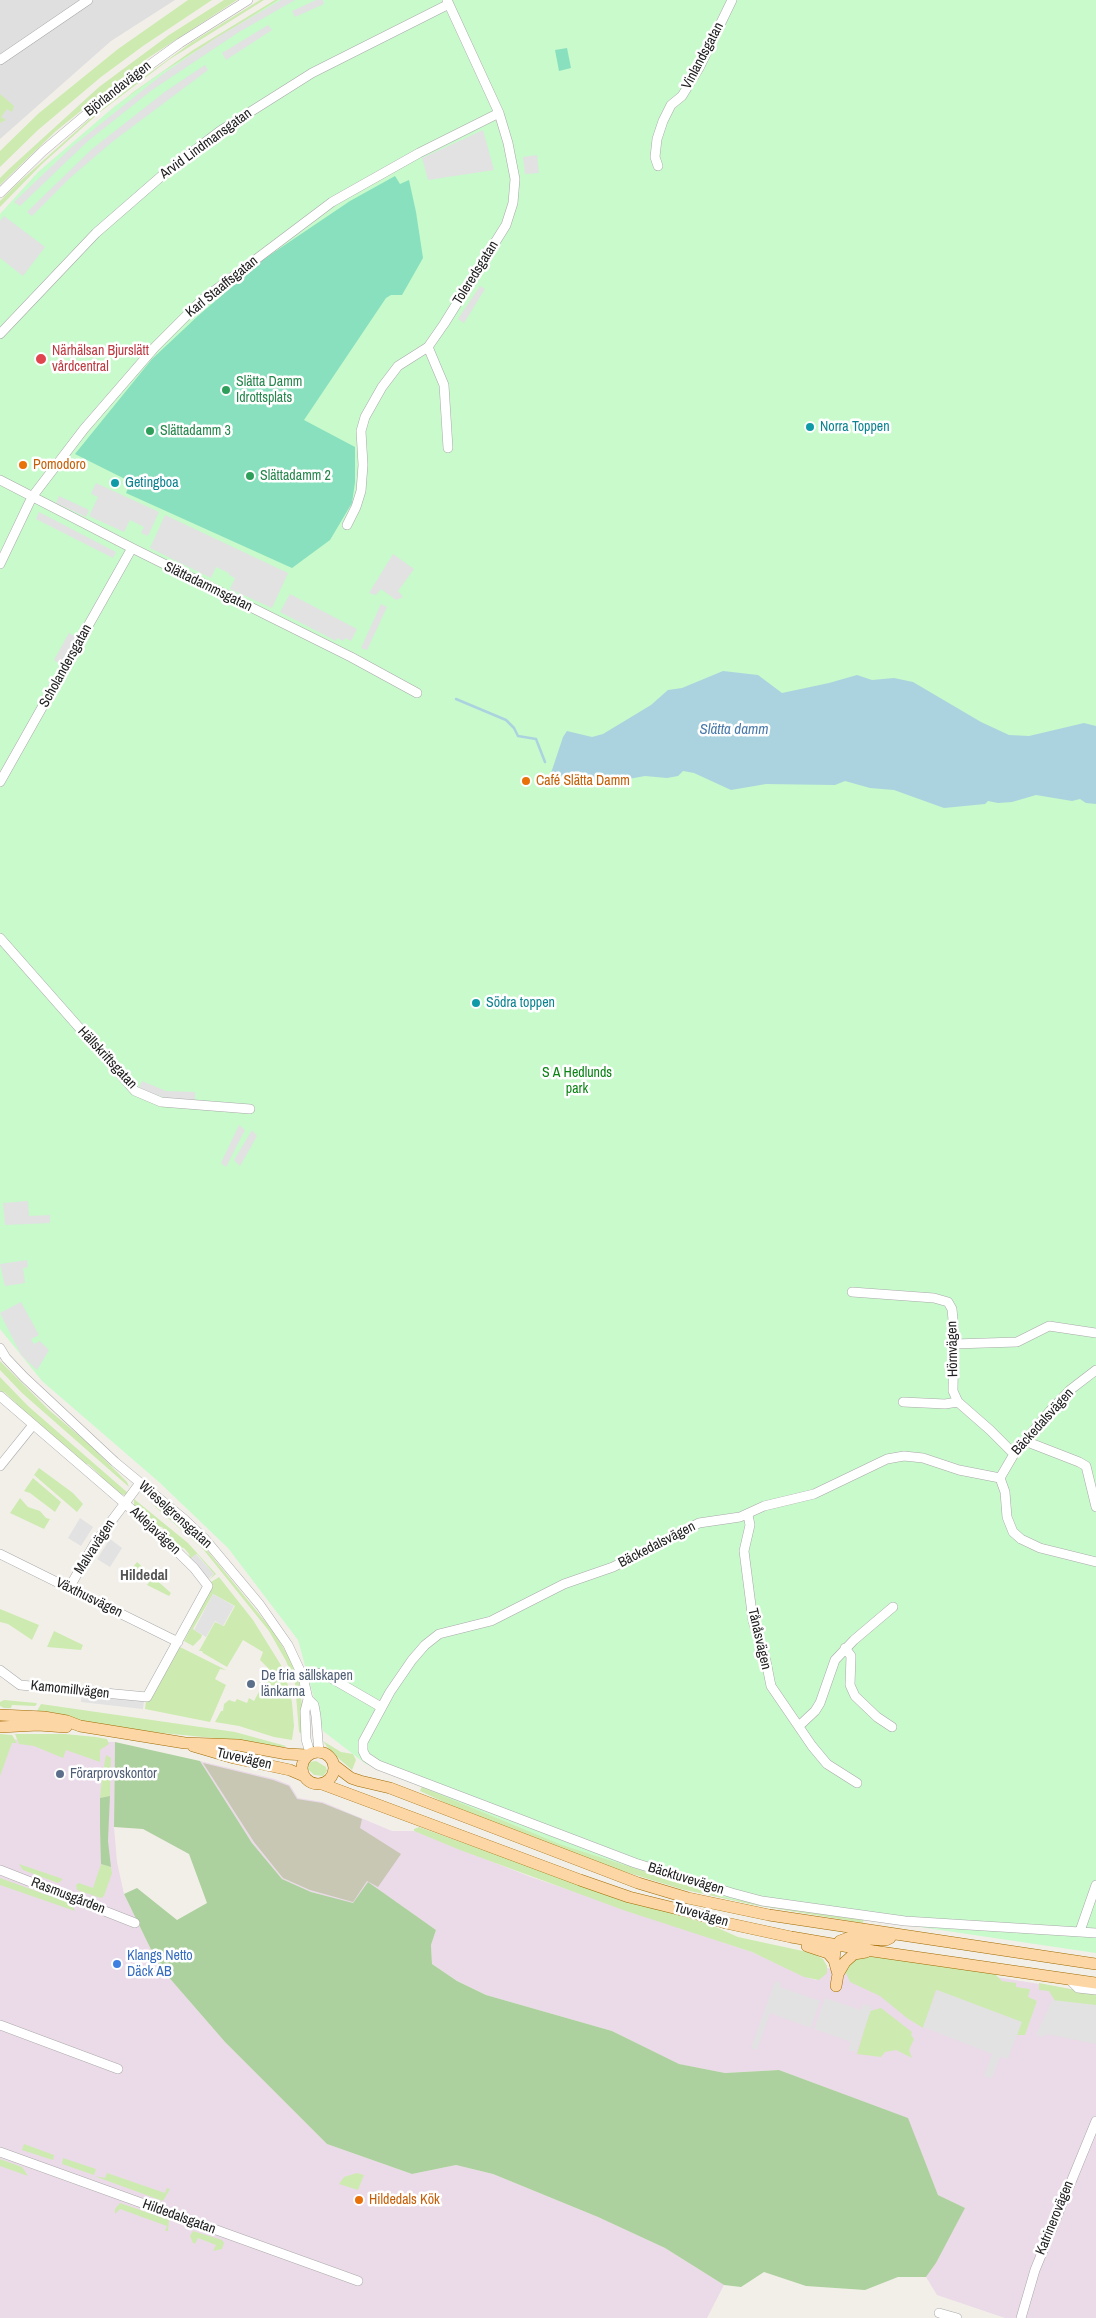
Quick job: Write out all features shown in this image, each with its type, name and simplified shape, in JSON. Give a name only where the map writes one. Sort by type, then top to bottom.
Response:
[{"type":"main road","name":"Tuvevägen","points":[[0,1715],[44,1717],[67,1721],[80,1726]]},
{"type":"main road","name":"Tuvevägen","points":[[0,1727],[80,1726],[184,1743],[238,1746],[287,1754],[312,1754],[328,1757],[334,1765],[351,1778],[360,1782],[390,1788],[638,1883],[672,1893],[769,1915],[1096,1964]]},
{"type":"main road","name":"Tuvevägen","points":[[184,1743],[234,1758],[290,1770],[304,1776],[310,1782],[322,1784],[580,1880],[629,1897],[726,1923],[873,1951],[1096,1983]]},
{"type":"main road","points":[[304,1776],[301,1765],[312,1754]]},
{"type":"main road","points":[[322,1784],[333,1777],[334,1765]]},
{"type":"main road","points":[[726,1923],[747,1932],[819,1949],[828,1953],[834,1960]]},
{"type":"main road","points":[[873,1951],[854,1954],[849,1957],[837,1980],[834,1960],[837,1945],[848,1938],[886,1940],[896,1934]]},
{"type":"street","points":[[0,60],[88,0]]},
{"type":"street","name":"Björlandavägen","points":[[0,193],[43,151],[114,91],[180,43],[248,0]]},
{"type":"street","name":"Vinlandsgatan","points":[[658,166],[655,158],[657,138],[663,121],[671,106],[682,96],[699,68],[732,0]]},
{"type":"street","name":"Toleredsgatan","points":[[347,525],[361,491],[363,471],[361,431],[365,417],[398,366],[428,347],[486,259],[510,215],[515,179],[508,143],[499,113],[448,2]]},
{"type":"street","name":"Arvid Lindmansgatan","points":[[0,334],[96,233],[165,173],[220,131],[312,73],[448,2]]},
{"type":"street","name":"Karl Staaffsgatan","points":[[0,564],[32,496],[84,430],[156,347],[202,300],[332,202],[419,153],[499,113]]},
{"type":"street","points":[[428,347],[444,385],[448,448]]},
{"type":"street","name":"Slättadammsgatan","points":[[0,480],[351,657],[417,693]]},
{"type":"street","name":"Scholandersgatan","points":[[0,782],[132,548]]},
{"type":"street","name":"Hällskriftsgatan","points":[[0,938],[134,1091],[161,1102],[250,1108]]},
{"type":"street","name":"Hörnvägen","points":[[852,1292],[943,1300],[951,1305],[954,1344],[953,1391],[958,1402]]},
{"type":"street","points":[[954,1344],[1017,1342],[1049,1326],[1096,1334]]},
{"type":"street","name":"Wieselgrensgatan","points":[[0,1348],[3,1356],[115,1462],[184,1519],[211,1545],[238,1576],[288,1645],[303,1677],[308,1699],[314,1705],[316,1716],[312,1754]]},
{"type":"street","name":"Bäckedalsvägen","points":[[382,1707],[412,1660],[425,1645],[439,1634],[491,1621],[564,1584],[613,1567],[699,1523],[748,1515],[771,1504],[814,1494],[876,1463],[895,1457],[923,1458],[959,1470],[1000,1478],[1025,1440],[1070,1390],[1096,1370]]},
{"type":"street","name":"Aklejavägen","points":[[0,1396],[154,1528],[194,1568],[208,1586],[149,1694],[145,1698]]},
{"type":"street","points":[[903,1402],[945,1404],[958,1402],[1014,1454]]},
{"type":"street","points":[[0,1466],[33,1425]]},
{"type":"street","points":[[1025,1440],[1086,1466],[1096,1507]]},
{"type":"street","points":[[1000,1478],[1005,1492],[1007,1517],[1013,1532],[1021,1539],[1040,1548],[1096,1562]]},
{"type":"street","name":"Malvavägen","points":[[69,1588],[95,1543],[140,1483]]},
{"type":"street","name":"Tånåsvägen","points":[[748,1515],[750,1525],[744,1551],[753,1621],[766,1661],[770,1686],[828,1764],[857,1783]]},
{"type":"street","name":"Växthusvägen","points":[[0,1554],[178,1642]]},
{"type":"street","points":[[799,1726],[815,1712],[820,1703],[830,1671],[845,1648],[893,1607]]},
{"type":"street","points":[[845,1648],[851,1656],[850,1679],[852,1691],[877,1717],[892,1727]]},
{"type":"street","name":"Kamomillvägen","points":[[0,1670],[20,1684],[145,1698]]},
{"type":"street","points":[[303,1677],[316,1673],[324,1674],[382,1707]]},
{"type":"street","name":"Bäcktuvevägen","points":[[382,1707],[363,1742],[363,1750],[369,1760],[529,1823],[691,1882],[762,1901],[905,1921],[1096,1933]]},
{"type":"street","name":"Rasmusgården","points":[[0,1870],[135,1923]]},
{"type":"street","points":[[1080,1932],[1096,1885]]},
{"type":"street","points":[[1069,1979],[1078,1988],[1096,1990]]},
{"type":"street","points":[[0,2025],[118,2069]]},
{"type":"street","name":"Katrinerovägen","points":[[1021,2318],[1035,2270],[1096,2121]]},
{"type":"street","name":"Hildedalsgatan","points":[[0,2152],[358,2281]]},
{"type":"street","points":[[939,2313],[957,2318]]},
{"type":"shaded area","points":[[0,0],[175,0],[111,41],[0,139]]},
{"type":"shaded area","points":[[281,0],[295,0],[239,32],[152,90],[88,141],[20,206],[14,202],[73,146],[163,74],[214,39]]},
{"type":"shaded area","points":[[316,0],[323,0],[324,4],[295,17],[292,11]]},
{"type":"shaded area","points":[[268,25],[272,30],[226,60],[222,53]]},
{"type":"shaded area","points":[[205,65],[208,70],[112,142],[70,178],[32,216],[27,212],[92,149],[166,91]]},
{"type":"shaded area","points":[[483,130],[494,170],[428,180],[422,158]]},
{"type":"shaded area","points":[[537,155],[539,173],[525,174],[523,157]]},
{"type":"shaded area","points":[[4,216],[45,247],[23,276],[0,258],[0,221]]},
{"type":"shaded area","points":[[480,286],[485,289],[464,323],[458,319]]},
{"type":"shaded area","points":[[96,483],[159,512],[148,536],[141,533],[144,527],[130,520],[124,532],[89,516],[98,497],[91,494]]},
{"type":"shaded area","points":[[59,496],[89,510],[86,517],[56,503]]},
{"type":"shaded area","points":[[39,512],[116,552],[113,558],[36,519]]},
{"type":"shaded area","points":[[165,515],[288,573],[272,608],[230,589],[235,578],[229,575],[229,573],[216,567],[211,578],[150,548]]},
{"type":"shaded area","points":[[393,554],[414,569],[398,591],[403,597],[396,600],[381,589],[376,595],[369,593]]},
{"type":"shaded area","points":[[290,594],[357,629],[351,641],[345,638],[343,641],[337,638],[336,641],[280,612]]},
{"type":"shaded area","points":[[381,604],[387,607],[367,650],[361,648]]},
{"type":"shaded area","points":[[69,633],[76,637],[60,664],[54,660]]},
{"type":"shaded area","points":[[142,1081],[166,1091],[195,1092],[195,1100],[167,1098],[150,1093],[139,1087]]},
{"type":"shaded area","points":[[239,1125],[245,1130],[226,1167],[221,1163]]},
{"type":"shaded area","points":[[252,1130],[257,1136],[240,1166],[234,1160]]},
{"type":"shaded area","points":[[28,1201],[29,1216],[50,1215],[50,1223],[5,1225],[3,1203]]},
{"type":"shaded area","points":[[27,1260],[28,1267],[23,1268],[25,1283],[5,1286],[0,1264]]},
{"type":"shaded area","points":[[21,1302],[39,1335],[31,1339],[34,1344],[40,1341],[49,1350],[37,1370],[21,1355],[0,1313]]},
{"type":"shaded area","points":[[80,1518],[93,1527],[81,1546],[68,1538]]},
{"type":"shaded area","points":[[110,1539],[122,1548],[110,1567],[97,1559]]},
{"type":"shaded area","points":[[196,1554],[214,1574],[208,1579],[190,1559]]},
{"type":"shaded area","points":[[213,1594],[234,1606],[223,1626],[215,1621],[206,1637],[194,1630]]},
{"type":"shaded area","points":[[81,1695],[144,1701],[143,1709],[81,1702]]},
{"type":"shaded area","points":[[0,1740],[115,1742],[114,1827],[117,1862],[124,1894],[159,1966],[225,2042],[327,2144],[412,2174],[456,2165],[493,2174],[598,2217],[665,2248],[724,2285],[707,2318],[0,2318]]},
{"type":"shaded area","points":[[200,1761],[275,1779],[290,1785],[298,1798],[323,1802],[392,1831],[414,1831],[531,1877],[752,1952],[816,1980],[827,1968],[845,1970],[902,1962],[1096,1993],[1096,2318],[1005,2318],[937,2295],[926,2277],[936,2263],[964,2208],[938,2195],[907,2118],[779,2070],[725,2073],[678,2064],[612,2031],[486,1995],[457,1981],[432,1964],[431,1945],[436,1930],[368,1883],[353,1904],[311,1892],[282,1879],[252,1843]]},
{"type":"shaded area","points":[[203,1763],[273,1780],[289,1786],[297,1799],[322,1803],[362,1819],[360,1828],[401,1854],[378,1887],[367,1881],[353,1902],[310,1890],[283,1878],[254,1842]]},
{"type":"shaded area","points":[[775,1981],[781,1983],[780,1987],[820,2001],[811,2028],[770,2013],[757,2050],[751,2048]]},
{"type":"shaded area","points":[[937,1990],[1022,2022],[1008,2059],[1000,2057],[992,2078],[984,2076],[992,2054],[923,2027]]},
{"type":"shaded area","points":[[825,1998],[861,2010],[863,2004],[872,2007],[856,2052],[848,2050],[851,2042],[814,2029]]},
{"type":"shaded area","points":[[1052,2000],[1096,2005],[1096,2044],[1046,2034],[1044,2037],[1036,2035]]},
{"type":"green space","points":[[188,0],[212,0],[143,46],[101,77],[38,130],[0,167],[0,151],[39,113],[118,49]]},
{"type":"green space","points":[[224,0],[237,0],[148,58],[118,81],[56,131],[0,185],[0,178],[9,169],[99,87],[169,35]]},
{"type":"green space","points":[[260,0],[264,0],[170,59],[100,112],[42,164],[0,207],[0,201],[17,184],[103,107],[192,42]]},
{"type":"green space","points":[[275,0],[280,0],[185,58],[46,166],[132,93],[193,50]]},
{"type":"green space","name":"S A Hedlunds park","points":[[278,0],[1096,0],[1096,1953],[730,1899],[562,1845],[366,1764],[323,1731],[298,1640],[228,1548],[159,1482],[42,1381],[0,1329],[0,214],[38,172],[115,106],[159,74]]},
{"type":"green space","points":[[567,48],[571,68],[559,71],[555,50]]},
{"type":"green space","points":[[0,94],[14,106],[12,112],[7,109],[1,117],[6,120],[0,123]]},
{"type":"green space","name":"Slätta Damm Idrottsplats","points":[[395,176],[400,184],[409,180],[423,258],[402,295],[391,295],[386,298],[304,420],[355,447],[355,482],[352,503],[330,540],[292,568],[126,493],[131,482],[75,454],[152,359],[199,315],[264,259],[350,201]]},
{"type":"green space","points":[[0,1361],[49,1410],[89,1444],[127,1482],[129,1487],[22,1393],[0,1370]]},
{"type":"green space","points":[[0,1377],[28,1406],[128,1493],[124,1495],[117,1493],[88,1464],[83,1464],[76,1458],[75,1454],[63,1444],[60,1445],[16,1407],[16,1403],[4,1392],[0,1392]]},
{"type":"green space","points":[[39,1468],[73,1493],[83,1504],[77,1512],[34,1475]]},
{"type":"green space","points":[[33,1478],[61,1502],[55,1512],[30,1493],[24,1491]]},
{"type":"green space","points":[[20,1498],[28,1507],[40,1511],[46,1518],[50,1519],[44,1529],[10,1513]]},
{"type":"green space","points":[[134,1499],[188,1543],[216,1574],[209,1580],[214,1574],[197,1554],[190,1559],[189,1554],[184,1548],[178,1547],[162,1527],[156,1526],[134,1506]]},
{"type":"green space","points":[[151,1503],[174,1520],[206,1549],[273,1631],[289,1657],[299,1682],[303,1713],[302,1734],[299,1732],[295,1683],[286,1661],[269,1631],[203,1549]]},
{"type":"green space","points":[[137,1562],[147,1571],[141,1582],[127,1575]]},
{"type":"green space","points":[[153,1577],[171,1593],[169,1596],[147,1585]]},
{"type":"green space","points":[[219,1577],[253,1620],[284,1670],[292,1702],[294,1726],[292,1740],[274,1737],[239,1726],[215,1722],[221,1711],[223,1711],[224,1704],[229,1700],[235,1702],[237,1699],[247,1703],[249,1698],[254,1701],[267,1677],[268,1668],[260,1660],[263,1652],[243,1640],[227,1667],[199,1651],[215,1622],[224,1626],[235,1606],[213,1594],[193,1629],[202,1635],[201,1638],[193,1646],[184,1641],[211,1589],[211,1582]]},
{"type":"green space","points":[[0,1609],[39,1625],[32,1640],[8,1624],[0,1622]]},
{"type":"green space","points":[[54,1631],[83,1645],[81,1650],[47,1647]]},
{"type":"green space","points":[[180,1647],[226,1670],[220,1669],[215,1679],[226,1685],[210,1722],[145,1709],[146,1701]]},
{"type":"green space","points":[[4,1700],[37,1704],[35,1706],[12,1705],[11,1708],[4,1708],[0,1706],[0,1702]]},
{"type":"green space","points":[[41,1704],[235,1732],[286,1746],[281,1748],[254,1742],[152,1732],[83,1721],[52,1712],[37,1711]]},
{"type":"green space","points":[[0,1734],[12,1735],[17,1743],[12,1743],[0,1776]]},
{"type":"green space","points":[[15,1734],[65,1734],[96,1737],[107,1739],[109,1744],[100,1750],[100,1762],[66,1750],[63,1758],[34,1746],[19,1744]]},
{"type":"green space","points":[[323,1741],[341,1752],[353,1754],[356,1760],[352,1770],[330,1751]]},
{"type":"green space","points":[[115,1742],[200,1761],[252,1843],[282,1879],[311,1892],[353,1903],[368,1882],[436,1930],[431,1945],[432,1964],[457,1981],[486,1995],[612,2031],[679,2064],[725,2073],[779,2070],[908,2118],[938,2195],[965,2208],[936,2263],[926,2277],[898,2277],[865,2290],[806,2286],[764,2272],[741,2287],[724,2285],[665,2248],[598,2217],[493,2174],[456,2165],[412,2174],[327,2144],[225,2042],[159,1966],[124,1894],[137,1888],[177,1920],[207,1903],[189,1854],[143,1829],[114,1827]]},
{"type":"green space","points":[[106,1755],[111,1758],[110,1796],[100,1798],[102,1777]]},
{"type":"green space","points":[[316,1761],[326,1767],[327,1771],[323,1776],[314,1775],[308,1769],[310,1762]]},
{"type":"green space","points":[[422,1786],[864,1918],[863,1923],[754,1905],[681,1889],[616,1869],[452,1806],[420,1791]]},
{"type":"green space","points":[[110,1796],[108,1841],[111,1867],[101,1864],[100,1828],[100,1798]]},
{"type":"green space","points":[[419,1827],[569,1881],[711,1925],[738,1937],[812,1953],[823,1959],[827,1966],[827,1973],[819,1980],[804,1977],[752,1952],[626,1911],[460,1850],[414,1831],[414,1829]]},
{"type":"green space","points":[[19,1864],[63,1879],[58,1883],[23,1870]]},
{"type":"green space","points":[[101,1864],[111,1867],[112,1873],[104,1896],[101,1898],[77,1890],[76,1885],[79,1883],[93,1888]]},
{"type":"green space","points":[[0,1878],[72,1904],[75,1911],[0,1885]]},
{"type":"green space","points":[[871,1956],[995,1974],[1002,1981],[1016,1983],[1016,1987],[1030,1989],[1028,1997],[1037,2001],[1025,2035],[1017,2035],[1021,2022],[936,1990],[923,2028],[907,2018],[880,1996],[850,1982],[845,1971],[852,1960]]},
{"type":"green space","points":[[1039,1983],[1096,1994],[1096,2006],[1055,2001],[1049,1991],[1039,1990]]},
{"type":"green space","points":[[881,2008],[912,2032],[911,2035],[914,2039],[909,2050],[912,2058],[896,2050],[885,2052],[881,2057],[857,2054],[870,2011]]},
{"type":"green space","points":[[24,2144],[54,2155],[53,2160],[22,2150]]},
{"type":"green space","points":[[63,2158],[96,2169],[94,2175],[62,2164]]},
{"type":"green space","points":[[0,2159],[22,2167],[28,2176],[0,2166]]},
{"type":"green space","points":[[107,2173],[165,2193],[167,2188],[170,2189],[163,2201],[94,2176],[105,2178]]},
{"type":"green space","points":[[357,2173],[364,2175],[358,2190],[339,2184],[344,2177]]},
{"type":"green space","points":[[120,2203],[169,2220],[168,2231],[165,2231],[167,2226],[120,2209],[115,2214],[115,2209]]},
{"type":"green space","points":[[193,2231],[222,2240],[224,2243],[222,2249],[213,2251],[216,2245],[198,2238],[195,2244],[193,2243],[190,2236]]},
{"type":"water","name":"Slätta damm","points":[[723,671],[758,675],[782,693],[857,675],[872,680],[894,678],[913,682],[981,722],[1009,735],[1029,736],[1084,723],[1096,726],[1096,804],[1086,803],[1080,799],[1072,801],[1036,795],[1012,802],[998,803],[988,801],[985,804],[944,808],[894,790],[870,788],[845,781],[835,785],[766,784],[731,790],[694,773],[683,771],[678,776],[667,778],[645,776],[616,783],[584,781],[551,773],[563,737],[567,731],[592,737],[603,734],[651,705],[668,690],[682,688]]},
{"type":"waterway","points":[[456,699],[506,720],[514,728],[518,736],[536,739],[545,762]]},
{"type":"place","name":"Närhälsan Bjurslätt vårdcentral","points":[[41,359]]},
{"type":"place","name":"Slätta Damm Idrottsplats","points":[[226,390]]},
{"type":"place","name":"Norra Toppen","points":[[810,427]]},
{"type":"place","name":"Slättadamm 3","points":[[150,431]]},
{"type":"place","name":"Pomodoro","points":[[23,465]]},
{"type":"place","name":"Slättadamm 2","points":[[250,476]]},
{"type":"place","name":"Getingboa","points":[[115,483]]},
{"type":"place","name":"Café Slätta Damm","points":[[526,781]]},
{"type":"place","name":"Södra toppen","points":[[476,1003]]},
{"type":"place","name":"De fria sällskapen länkarna","points":[[251,1684]]},
{"type":"place","name":"Förarprovskontor","points":[[60,1774]]},
{"type":"place","name":"Klangs Netto Däck AB","points":[[117,1964]]},
{"type":"place","name":"Hildedals Kök","points":[[359,2200]]},
{"type":"district","name":"Hildedal","points":[[144,1576]]}]
